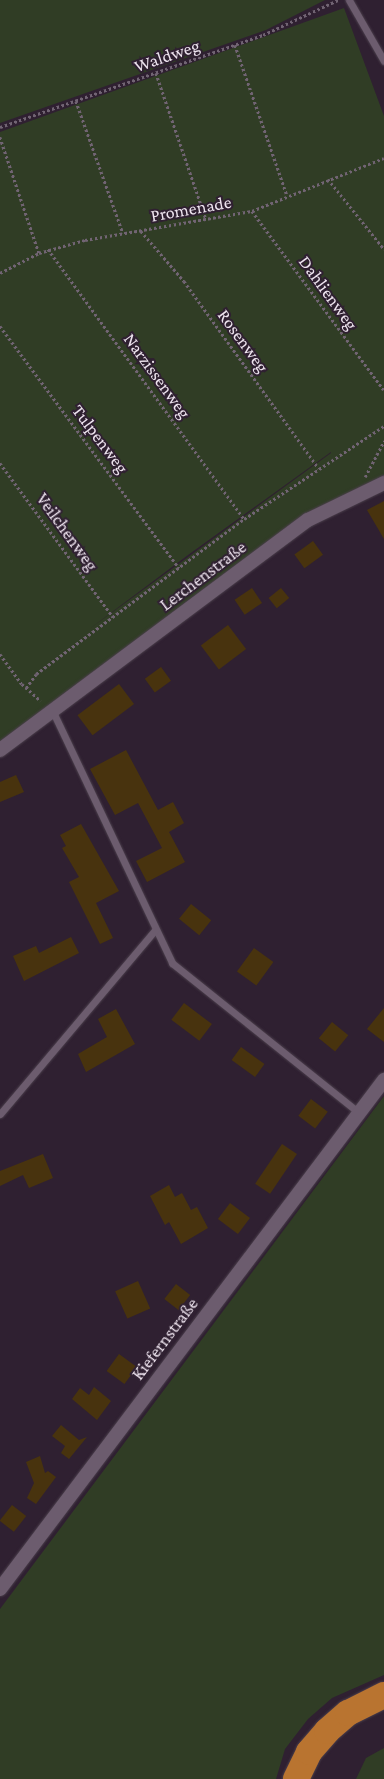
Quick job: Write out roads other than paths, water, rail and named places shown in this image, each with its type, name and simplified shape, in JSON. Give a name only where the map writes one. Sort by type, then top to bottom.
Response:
[{"type":"highway","points":[[296,1779],[309,1752],[326,1731],[348,1713],[384,1695]]},
{"type":"highway","points":[[316,1779],[338,1744],[356,1729],[384,1714]]},
{"type":"street","name":"Lerchenstraße","points":[[0,750],[308,520],[384,483]]},
{"type":"street","name":"Kiefernstraße","points":[[0,1589],[384,1080]]},
{"type":"lane","points":[[349,0],[384,61]]},
{"type":"lane","points":[[53,712],[172,963],[359,1113]]},
{"type":"lane","points":[[0,1114],[156,930]]}]
